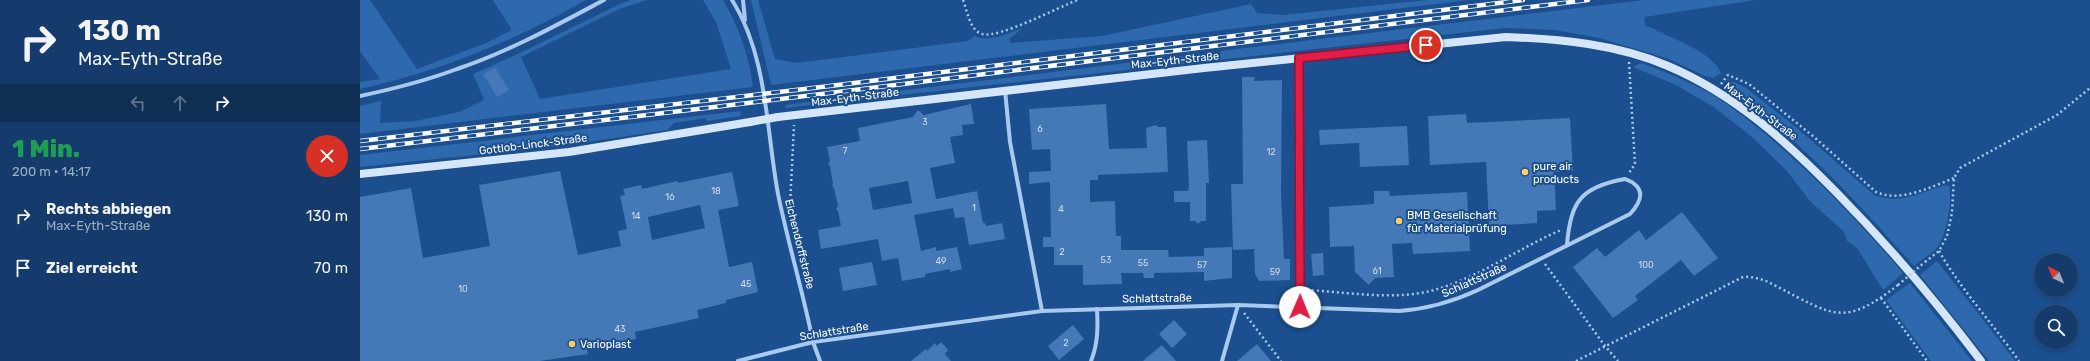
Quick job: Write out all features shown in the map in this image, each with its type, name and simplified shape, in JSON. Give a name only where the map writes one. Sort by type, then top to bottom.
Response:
[{"type":"street","points":[[360,96],[404,86],[469,65],[514,46],[604,0]]},
{"type":"street","points":[[732,0],[746,22]]},
{"type":"street","points":[[743,0],[746,22]]},
{"type":"street","name":"Eichendorffstraße","points":[[746,22],[761,79],[778,193],[813,342],[820,361]]},
{"type":"street","name":"Max-Eyth-Straße","points":[[707,129],[778,117],[1006,90],[1506,37],[1553,39],[1597,45],[1667,66],[1716,90],[1749,113],[1797,152],[1876,232],[1950,321],[1981,361]]},
{"type":"street","points":[[1299,58],[1300,307]]},
{"type":"street","points":[[1006,90],[1010,142],[1042,312]]},
{"type":"street","name":"Gottlob-Linck-Straße","points":[[360,174],[570,152],[707,129]]},
{"type":"street","points":[[1567,244],[1572,212],[1578,201],[1593,190],[1614,181],[1625,179]]},
{"type":"street","name":"Schlattstraße","points":[[738,361],[813,342],[1042,312],[1097,308],[1238,305],[1399,311],[1424,309],[1460,298],[1630,214],[1639,204],[1641,194],[1638,187],[1625,179]]},
{"type":"street","points":[[1222,361],[1238,305]]},
{"type":"street","points":[[1091,361],[1096,349],[1098,328],[1097,308]]},
{"type":"path","points":[[963,0],[975,29],[982,34],[999,34],[1078,0]]},
{"type":"path","points":[[1625,179],[1635,164],[1628,54]]},
{"type":"path","points":[[1716,90],[1728,75],[1749,84],[1814,137],[1876,192],[1884,196],[1902,196],[1954,178]]},
{"type":"path","points":[[1576,361],[1743,277],[1752,276],[1764,280],[1833,313],[1845,313],[1859,310],[1881,298],[1939,251],[1947,236],[1952,213],[1954,178],[1960,168],[2057,115],[2090,88]]},
{"type":"path","points":[[789,213],[795,115]]},
{"type":"path","points":[[1301,290],[1400,295],[1434,290],[1455,283],[1515,255],[1569,226]]},
{"type":"path","points":[[1939,251],[1976,307],[2019,361]]},
{"type":"path","points":[[1541,258],[1604,346],[1618,361]]},
{"type":"path","points":[[1881,298],[1927,361]]},
{"type":"path","points":[[1238,305],[1281,361]]},
{"type":"shaded area","points":[[360,0],[370,0],[417,69],[486,43],[512,30],[493,0],[586,0],[532,29],[476,53],[448,64],[390,82],[360,89],[360,82],[380,79],[360,51]]},
{"type":"shaded area","points":[[631,0],[647,0],[619,9],[521,57],[540,99],[731,69],[716,22],[703,0],[723,0],[734,21],[742,42],[749,64],[753,87],[360,134],[360,106],[381,101],[380,123],[415,121],[459,112],[484,100],[473,74]]},
{"type":"shaded area","points":[[751,0],[758,0],[775,59],[797,63],[968,41],[974,36],[980,38],[993,38],[1023,28],[1009,39],[1011,43],[1102,36],[1251,4],[1257,13],[1283,15],[1427,0],[1469,0],[771,85]]},
{"type":"shaded area","points":[[1644,0],[1756,0],[1644,17],[1645,25],[1688,45],[1709,58],[1717,65],[1721,73],[1714,78],[1705,76],[1669,59],[1599,38],[1555,30],[1505,28],[785,108],[785,105],[1216,52],[1216,54],[1221,54],[1221,51]]},
{"type":"shaded area","points":[[1641,63],[1704,90],[1752,123],[1783,149],[1819,183],[1903,273],[1883,290],[1857,248],[1847,241],[1844,232],[1810,201],[1786,170],[1752,137],[1715,108],[1676,85],[1633,67]]},
{"type":"shaded area","points":[[1734,82],[1746,88],[1797,128],[1874,195],[1892,199],[1910,197],[1945,185],[1949,186],[1950,200],[1948,219],[1943,237],[1936,249],[1914,266],[1871,218],[1803,149],[1754,108],[1728,90],[1729,83]]},
{"type":"shaded area","points":[[740,111],[741,116],[707,121],[706,118],[674,123],[667,130],[568,145],[360,167],[360,155]]},
{"type":"shaded area","points":[[1937,261],[2015,361],[1989,361],[1920,275]]},
{"type":"shaded area","points":[[1910,283],[1972,361],[1931,361],[1886,300]]},
{"type":"building","points":[[495,67],[509,90],[497,97],[483,74]]},
{"type":"building","points":[[1242,77],[1255,77],[1254,81],[1282,80],[1281,193],[1284,259],[1290,259],[1290,280],[1259,281],[1255,274],[1254,249],[1233,250],[1231,184],[1243,184]]},
{"type":"building","points":[[971,104],[974,124],[962,125],[963,135],[950,137],[955,163],[930,168],[936,199],[977,191],[983,223],[985,223],[986,226],[1002,223],[1005,239],[969,245],[964,217],[955,218],[953,208],[914,215],[921,251],[936,247],[936,251],[957,247],[962,269],[950,272],[950,269],[925,274],[925,277],[902,281],[898,258],[882,261],[878,239],[821,249],[818,230],[841,226],[838,211],[836,209],[838,206],[834,188],[832,186],[830,166],[828,164],[830,161],[827,147],[860,141],[858,128],[913,117],[918,110],[924,115]],"holes":[[[908,181],[912,203],[873,210],[869,188]]]},
{"type":"building","points":[[1106,104],[1109,149],[1147,148],[1146,128],[1156,125],[1158,127],[1166,127],[1168,172],[1098,175],[1098,180],[1090,180],[1090,202],[1115,201],[1116,236],[1121,236],[1121,250],[1168,250],[1169,257],[1204,256],[1204,248],[1232,247],[1232,278],[1204,281],[1204,272],[1154,273],[1154,278],[1144,278],[1143,273],[1121,273],[1122,284],[1083,285],[1083,265],[1054,265],[1054,247],[1043,247],[1043,237],[1051,237],[1050,182],[1029,184],[1029,172],[1051,171],[1050,149],[1032,150],[1029,109]]},
{"type":"building","name":"pure air products","points":[[1466,114],[1467,123],[1570,118],[1573,171],[1554,172],[1556,210],[1537,211],[1537,223],[1489,226],[1486,162],[1430,165],[1428,116]]},
{"type":"building","points":[[1407,126],[1409,165],[1360,167],[1359,143],[1320,145],[1319,130]]},
{"type":"building","points":[[1207,140],[1209,183],[1206,183],[1206,221],[1201,221],[1198,224],[1195,221],[1190,221],[1190,202],[1174,202],[1174,191],[1188,191],[1187,141]]},
{"type":"building","points":[[560,171],[578,255],[621,246],[618,231],[627,229],[620,196],[625,195],[623,189],[641,185],[642,189],[677,181],[678,183],[732,172],[739,206],[718,210],[729,267],[752,262],[758,292],[726,300],[726,303],[697,310],[699,318],[635,332],[636,339],[587,349],[588,354],[540,361],[360,361],[360,197],[411,188],[423,258],[490,246],[479,185]],"holes":[[[700,205],[705,228],[652,240],[648,217]]]},
{"type":"building","name":"BMB Gesellschaft für Materialprüfung","points":[[1374,191],[1389,191],[1390,196],[1467,192],[1470,251],[1413,254],[1412,243],[1392,244],[1394,277],[1375,278],[1369,285],[1355,272],[1354,246],[1330,247],[1329,207],[1374,204]]},
{"type":"building","points":[[1682,212],[1718,258],[1694,276],[1681,260],[1635,296],[1638,300],[1613,318],[1573,267],[1597,248],[1605,257],[1639,230],[1646,240]]},
{"type":"building","points":[[1323,253],[1324,275],[1313,276],[1311,254]]},
{"type":"building","points":[[872,262],[877,285],[843,291],[839,268]]},
{"type":"building","points":[[1174,320],[1187,334],[1172,348],[1159,334]]},
{"type":"building","points":[[1073,325],[1084,339],[1059,360],[1048,346]]},
{"type":"building","points":[[941,342],[948,350],[945,354],[951,361],[911,361],[926,349],[927,351],[935,343],[937,346]]},
{"type":"building","points":[[1257,344],[1271,361],[1237,361]]},
{"type":"building","points":[[1162,345],[1176,361],[1143,361]]},
{"type":"railway","points":[[360,141],[838,85],[1523,0]]},
{"type":"railway","points":[[360,149],[1588,0]]},
{"type":"place","name":"pure air products","points":[[1525,172]]},
{"type":"place","name":"BMB Gesellschaft für Materialprüfung","points":[[1399,221]]},
{"type":"place","name":"Varioplast","points":[[572,344]]},
{"type":"route","points":[[1300,307],[1299,58],[1426,45]]}]
